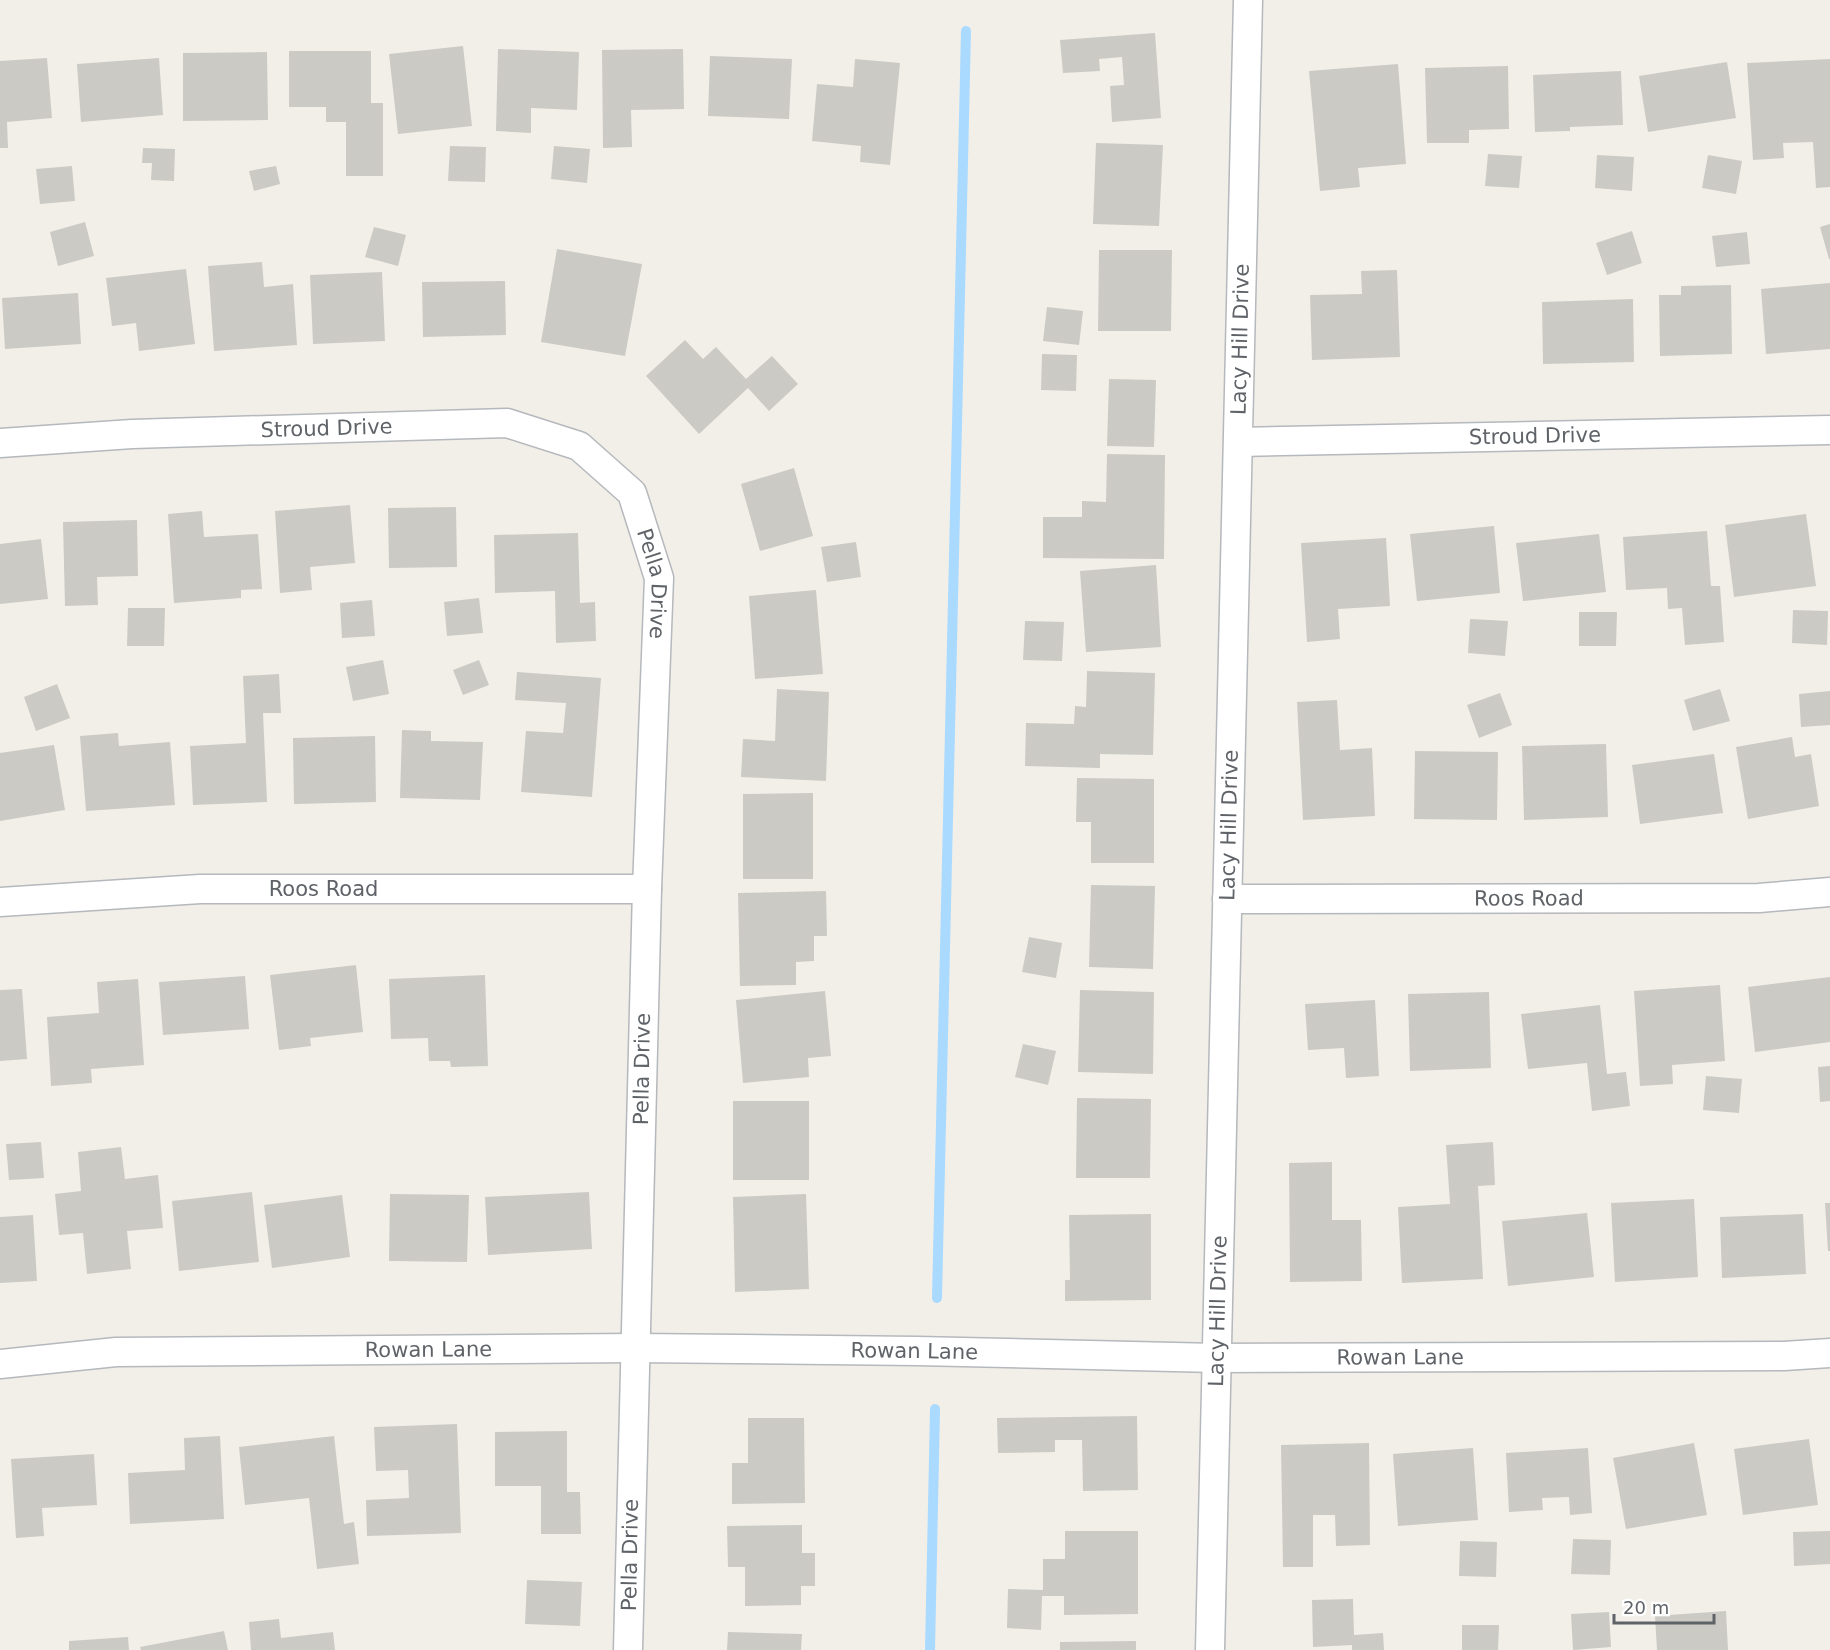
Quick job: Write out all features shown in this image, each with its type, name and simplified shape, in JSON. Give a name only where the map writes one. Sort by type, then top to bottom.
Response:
[{"type":"street","name":"Lacy Hill Drive","points":[[1209,1650],[1248,0]]},
{"type":"street","name":"Stroud Drive","points":[[0,443],[132,434],[507,423],[579,446],[632,493]]},
{"type":"street","name":"Stroud Drive","points":[[1239,442],[1830,429]]},
{"type":"street","name":"Pella Drive","points":[[628,1650],[647,889],[659,578],[632,493]]},
{"type":"street","name":"Roos Road","points":[[0,902],[200,889],[647,889]]},
{"type":"street","name":"Roos Road","points":[[1227,899],[1747,898],[1830,892]]},
{"type":"street","name":"Rowan Lane","points":[[0,1364],[116,1352],[635,1348],[917,1351],[1216,1358],[1772,1357],[1830,1353]]},
{"type":"building","points":[[1155,33],[1161,118],[1112,122],[1110,86],[1124,85],[1122,57],[1099,59],[1100,71],[1063,73],[1060,40]]},
{"type":"building","points":[[463,46],[472,126],[398,134],[389,54]]},
{"type":"building","points":[[498,49],[579,52],[577,110],[531,108],[531,133],[496,131]]},
{"type":"building","points":[[683,49],[684,109],[631,110],[632,147],[603,148],[602,50]]},
{"type":"building","points":[[289,51],[371,51],[371,103],[383,103],[383,176],[346,176],[346,122],[326,122],[326,107],[289,107]]},
{"type":"building","points":[[267,52],[268,120],[183,121],[183,53]]},
{"type":"building","points":[[710,56],[792,59],[789,119],[708,116]]},
{"type":"building","points":[[47,58],[52,118],[7,122],[8,148],[0,148],[0,61]]},
{"type":"building","points":[[159,58],[163,115],[81,122],[77,64]]},
{"type":"building","points":[[855,59],[900,63],[890,165],[860,162],[861,146],[812,141],[817,84],[853,87]]},
{"type":"building","points":[[1830,59],[1830,187],[1816,188],[1813,142],[1783,143],[1784,158],[1753,160],[1747,63]]},
{"type":"building","points":[[1727,62],[1736,118],[1648,132],[1639,76]]},
{"type":"building","points":[[1398,64],[1406,164],[1358,168],[1360,187],[1320,191],[1309,71]]},
{"type":"building","points":[[1508,66],[1509,129],[1469,130],[1469,143],[1427,143],[1425,68]]},
{"type":"building","points":[[1621,71],[1623,125],[1570,127],[1570,131],[1535,132],[1533,75]]},
{"type":"building","points":[[1096,143],[1163,145],[1159,226],[1093,224]]},
{"type":"building","points":[[450,146],[486,147],[485,182],[448,181]]},
{"type":"building","points":[[554,146],[590,149],[587,183],[551,179]]},
{"type":"building","points":[[143,148],[175,149],[174,181],[151,180],[152,163],[142,163]]},
{"type":"building","points":[[1488,154],[1522,156],[1519,188],[1485,186]]},
{"type":"building","points":[[1597,155],[1634,157],[1632,191],[1595,188]]},
{"type":"building","points":[[1708,155],[1742,161],[1736,194],[1702,188]]},
{"type":"building","points":[[72,166],[75,201],[40,204],[36,169]]},
{"type":"building","points":[[276,166],[280,184],[254,191],[249,171]]},
{"type":"building","points":[[85,222],[94,256],[58,266],[50,232]]},
{"type":"building","points":[[1830,224],[1830,259],[1829,259],[1820,227]]},
{"type":"building","points":[[374,227],[406,235],[398,266],[365,257]]},
{"type":"building","points":[[1632,231],[1642,263],[1607,275],[1596,243]]},
{"type":"building","points":[[1747,232],[1750,264],[1716,267],[1712,236]]},
{"type":"building","points":[[557,249],[642,264],[625,356],[541,342]]},
{"type":"building","points":[[1099,250],[1172,250],[1171,331],[1098,331]]},
{"type":"building","points":[[262,262],[264,287],[293,284],[297,345],[214,351],[208,266]]},
{"type":"building","points":[[186,269],[195,344],[139,351],[136,323],[112,326],[106,278]]},
{"type":"building","points":[[1397,270],[1400,357],[1312,360],[1310,295],[1362,294],[1361,271]]},
{"type":"building","points":[[382,272],[385,341],[313,344],[310,275]]},
{"type":"building","points":[[505,281],[506,335],[423,337],[422,282]]},
{"type":"building","points":[[1830,283],[1830,349],[1766,354],[1761,289]]},
{"type":"building","points":[[1731,285],[1732,354],[1660,356],[1659,295],[1681,295],[1681,286]]},
{"type":"building","points":[[78,293],[81,344],[5,349],[2,298]]},
{"type":"building","points":[[1633,299],[1634,362],[1543,364],[1542,302]]},
{"type":"building","points":[[1047,307],[1083,311],[1079,345],[1043,341]]},
{"type":"building","points":[[685,340],[703,359],[716,347],[746,379],[772,356],[798,384],[769,411],[748,388],[699,434],[646,376]]},
{"type":"building","points":[[1042,354],[1077,355],[1076,391],[1041,390]]},
{"type":"building","points":[[1109,379],[1156,380],[1154,447],[1107,446]]},
{"type":"building","points":[[1107,454],[1165,455],[1164,559],[1043,558],[1043,517],[1082,517],[1082,501],[1106,502]]},
{"type":"building","points":[[794,468],[813,536],[760,551],[741,484]]},
{"type":"building","points":[[350,505],[355,563],[310,567],[312,590],[280,593],[275,511]]},
{"type":"building","points":[[456,507],[457,567],[389,568],[388,508]]},
{"type":"building","points":[[202,511],[204,537],[258,534],[262,589],[241,590],[241,598],[174,603],[168,514]]},
{"type":"building","points":[[1806,514],[1816,586],[1734,597],[1725,525]]},
{"type":"building","points":[[137,520],[138,576],[97,577],[98,605],[65,606],[63,522]]},
{"type":"building","points":[[1494,526],[1500,593],[1417,601],[1410,534]]},
{"type":"building","points":[[1707,531],[1711,586],[1720,586],[1724,642],[1685,645],[1682,608],[1668,609],[1667,588],[1626,590],[1623,537]]},
{"type":"building","points":[[578,533],[580,603],[595,602],[596,641],[556,643],[555,591],[495,593],[494,535]]},
{"type":"building","points":[[1599,534],[1606,592],[1523,601],[1516,543]]},
{"type":"building","points":[[1386,538],[1390,606],[1338,609],[1340,639],[1307,642],[1301,543]]},
{"type":"building","points":[[41,539],[48,599],[0,604],[0,544]]},
{"type":"building","points":[[856,542],[861,577],[827,582],[821,547]]},
{"type":"building","points":[[1156,565],[1161,647],[1086,652],[1080,571]]},
{"type":"building","points":[[816,590],[823,674],[755,679],[749,596]]},
{"type":"building","points":[[479,598],[483,633],[447,636],[444,602]]},
{"type":"building","points":[[372,600],[375,636],[342,638],[340,603]]},
{"type":"building","points":[[128,608],[165,608],[164,646],[127,646]]},
{"type":"building","points":[[1793,610],[1828,611],[1827,645],[1792,643]]},
{"type":"building","points":[[1579,612],[1617,612],[1616,646],[1579,646]]},
{"type":"building","points":[[1470,619],[1508,621],[1505,656],[1468,653]]},
{"type":"building","points":[[1025,621],[1064,622],[1062,661],[1023,660]]},
{"type":"building","points":[[383,660],[389,694],[353,701],[346,667]]},
{"type":"building","points":[[479,660],[489,685],[463,695],[453,670]]},
{"type":"building","points":[[1087,671],[1155,673],[1153,755],[1100,754],[1100,768],[1025,766],[1026,723],[1074,724],[1075,706],[1086,707]]},
{"type":"building","points":[[517,672],[601,678],[592,797],[521,792],[526,731],[563,733],[566,703],[515,700]]},
{"type":"building","points":[[279,674],[281,713],[263,713],[267,802],[193,805],[190,746],[246,743],[243,676]]},
{"type":"building","points":[[57,684],[70,718],[36,731],[24,697]]},
{"type":"building","points":[[777,689],[829,692],[826,781],[741,777],[743,739],[775,741]]},
{"type":"building","points":[[1720,689],[1730,721],[1693,731],[1684,700]]},
{"type":"building","points":[[1830,691],[1830,725],[1801,727],[1799,694]]},
{"type":"building","points":[[1500,693],[1512,725],[1479,738],[1467,705]]},
{"type":"building","points":[[1337,700],[1340,750],[1372,748],[1375,816],[1303,820],[1297,702]]},
{"type":"building","points":[[402,730],[431,731],[431,741],[483,742],[480,800],[400,798]]},
{"type":"building","points":[[118,733],[119,746],[170,742],[175,805],[86,811],[80,736]]},
{"type":"building","points":[[375,736],[376,802],[294,804],[293,738]]},
{"type":"building","points":[[1792,737],[1795,757],[1811,754],[1819,806],[1748,819],[1736,747]]},
{"type":"building","points":[[1606,744],[1608,817],[1524,820],[1522,746]]},
{"type":"building","points":[[54,745],[65,810],[0,821],[0,753]]},
{"type":"building","points":[[1415,751],[1498,752],[1497,820],[1414,819]]},
{"type":"building","points":[[1714,754],[1723,813],[1640,824],[1632,765]]},
{"type":"building","points":[[1077,778],[1154,779],[1154,863],[1091,863],[1091,822],[1076,822]]},
{"type":"building","points":[[813,793],[813,879],[743,879],[743,794]]},
{"type":"building","points":[[1091,885],[1155,886],[1153,969],[1089,967]]},
{"type":"building","points":[[826,891],[827,936],[814,936],[814,961],[796,962],[796,985],[740,986],[738,893]]},
{"type":"building","points":[[1029,937],[1062,943],[1056,978],[1022,972]]},
{"type":"building","points":[[356,965],[363,1032],[310,1038],[311,1046],[279,1050],[270,975]]},
{"type":"building","points":[[485,975],[488,1066],[451,1067],[450,1061],[429,1061],[428,1038],[391,1039],[389,979]]},
{"type":"building","points":[[245,976],[249,1029],[163,1035],[159,982]]},
{"type":"building","points":[[1830,977],[1830,1042],[1755,1052],[1748,987]]},
{"type":"building","points":[[138,979],[144,1065],[91,1069],[92,1083],[51,1086],[47,1017],[99,1013],[97,982]]},
{"type":"building","points":[[1720,985],[1725,1061],[1672,1065],[1673,1084],[1640,1086],[1634,991]]},
{"type":"building","points":[[22,989],[27,1059],[0,1061],[0,990]]},
{"type":"building","points":[[1080,990],[1154,992],[1153,1074],[1078,1072]]},
{"type":"building","points":[[825,991],[831,1056],[808,1058],[809,1077],[743,1083],[736,1000]]},
{"type":"building","points":[[1489,992],[1491,1068],[1410,1071],[1408,994]]},
{"type":"building","points":[[1375,1000],[1379,1076],[1346,1078],[1344,1048],[1308,1050],[1305,1004]]},
{"type":"building","points":[[1600,1005],[1607,1074],[1626,1072],[1630,1106],[1592,1111],[1587,1063],[1528,1069],[1521,1014]]},
{"type":"building","points":[[1023,1044],[1056,1051],[1048,1085],[1015,1077]]},
{"type":"building","points":[[1830,1066],[1830,1101],[1820,1102],[1818,1067]]},
{"type":"building","points":[[1706,1076],[1742,1079],[1739,1113],[1703,1110]]},
{"type":"building","points":[[1077,1098],[1151,1099],[1150,1178],[1076,1178]]},
{"type":"building","points":[[733,1101],[809,1101],[809,1180],[733,1180]]},
{"type":"building","points":[[41,1142],[44,1178],[9,1180],[6,1144]]},
{"type":"building","points":[[1493,1142],[1495,1185],[1478,1186],[1483,1279],[1402,1283],[1398,1207],[1450,1204],[1446,1145]]},
{"type":"building","points":[[121,1147],[125,1179],[158,1175],[163,1228],[127,1231],[131,1269],[87,1274],[83,1233],[59,1235],[55,1194],[81,1191],[78,1152]]},
{"type":"building","points":[[1332,1162],[1332,1220],[1361,1220],[1362,1281],[1290,1282],[1289,1163]]},
{"type":"building","points":[[252,1192],[259,1262],[179,1271],[172,1201]]},
{"type":"building","points":[[589,1192],[592,1249],[488,1255],[485,1197]]},
{"type":"building","points":[[390,1194],[469,1195],[467,1262],[389,1261]]},
{"type":"building","points":[[806,1194],[809,1289],[735,1292],[733,1197]]},
{"type":"building","points":[[342,1195],[350,1257],[272,1268],[264,1205]]},
{"type":"building","points":[[1694,1199],[1698,1277],[1615,1282],[1611,1203]]},
{"type":"building","points":[[1825,1203],[1830,1203],[1830,1251],[1828,1251]]},
{"type":"building","points":[[1587,1213],[1594,1277],[1508,1286],[1502,1221]]},
{"type":"building","points":[[1151,1214],[1151,1300],[1065,1301],[1065,1280],[1070,1280],[1069,1215]]},
{"type":"building","points":[[1803,1214],[1806,1274],[1722,1278],[1720,1217]]},
{"type":"building","points":[[33,1215],[37,1281],[0,1283],[0,1217]]},
{"type":"building","points":[[1137,1416],[1138,1490],[1083,1491],[1082,1440],[1055,1440],[1055,1452],[998,1453],[997,1418]]},
{"type":"building","points":[[748,1418],[804,1418],[805,1503],[732,1504],[732,1463],[748,1463]]},
{"type":"building","points":[[457,1424],[461,1533],[367,1536],[366,1500],[409,1498],[408,1470],[376,1471],[374,1427]]},
{"type":"building","points":[[567,1431],[567,1492],[580,1492],[581,1534],[541,1534],[541,1486],[495,1486],[495,1432]]},
{"type":"building","points":[[220,1436],[224,1519],[130,1524],[128,1473],[185,1470],[184,1438]]},
{"type":"building","points":[[334,1436],[344,1524],[354,1522],[359,1564],[317,1569],[309,1498],[245,1505],[239,1447]]},
{"type":"building","points":[[1809,1439],[1818,1505],[1743,1515],[1734,1449]]},
{"type":"building","points":[[1369,1443],[1370,1545],[1336,1546],[1335,1515],[1313,1515],[1313,1567],[1283,1567],[1281,1445]]},
{"type":"building","points":[[1694,1443],[1707,1515],[1626,1529],[1613,1458]]},
{"type":"building","points":[[1473,1448],[1478,1520],[1398,1526],[1393,1454]]},
{"type":"building","points":[[1588,1448],[1592,1513],[1570,1515],[1569,1497],[1542,1498],[1543,1510],[1509,1512],[1506,1453]]},
{"type":"building","points":[[94,1454],[97,1505],[42,1508],[44,1536],[16,1538],[11,1459]]},
{"type":"building","points":[[802,1525],[802,1553],[815,1553],[815,1586],[801,1586],[801,1605],[745,1606],[745,1567],[728,1567],[727,1526]]},
{"type":"building","points":[[1065,1531],[1138,1531],[1138,1614],[1064,1615],[1064,1596],[1042,1596],[1041,1630],[1007,1628],[1008,1589],[1043,1590],[1043,1559],[1065,1559]]},
{"type":"building","points":[[1830,1531],[1830,1564],[1794,1566],[1793,1532]]},
{"type":"building","points":[[1573,1539],[1611,1540],[1610,1575],[1571,1574]]},
{"type":"building","points":[[1460,1541],[1497,1542],[1496,1577],[1459,1576]]},
{"type":"building","points":[[527,1580],[582,1582],[580,1626],[525,1624]]},
{"type":"building","points":[[1353,1599],[1354,1635],[1383,1633],[1384,1650],[1352,1650],[1352,1645],[1313,1647],[1312,1600]]},
{"type":"building","points":[[1726,1611],[1728,1650],[1657,1650],[1655,1616]]},
{"type":"building","points":[[1609,1612],[1611,1647],[1573,1650],[1571,1614]]},
{"type":"building","points":[[279,1619],[281,1638],[333,1632],[335,1650],[251,1650],[249,1622]]},
{"type":"building","points":[[1462,1625],[1499,1625],[1498,1650],[1462,1650]]},
{"type":"building","points":[[224,1631],[228,1650],[141,1650],[140,1647]]},
{"type":"building","points":[[728,1632],[802,1634],[801,1650],[727,1650]]},
{"type":"building","points":[[128,1637],[129,1650],[69,1650],[69,1641]]},
{"type":"building","points":[[1136,1641],[1136,1650],[1060,1650],[1060,1642]]},
{"type":"waterway","points":[[937,1298],[966,31]]},
{"type":"waterway","points":[[930,1650],[935,1409]]}]
